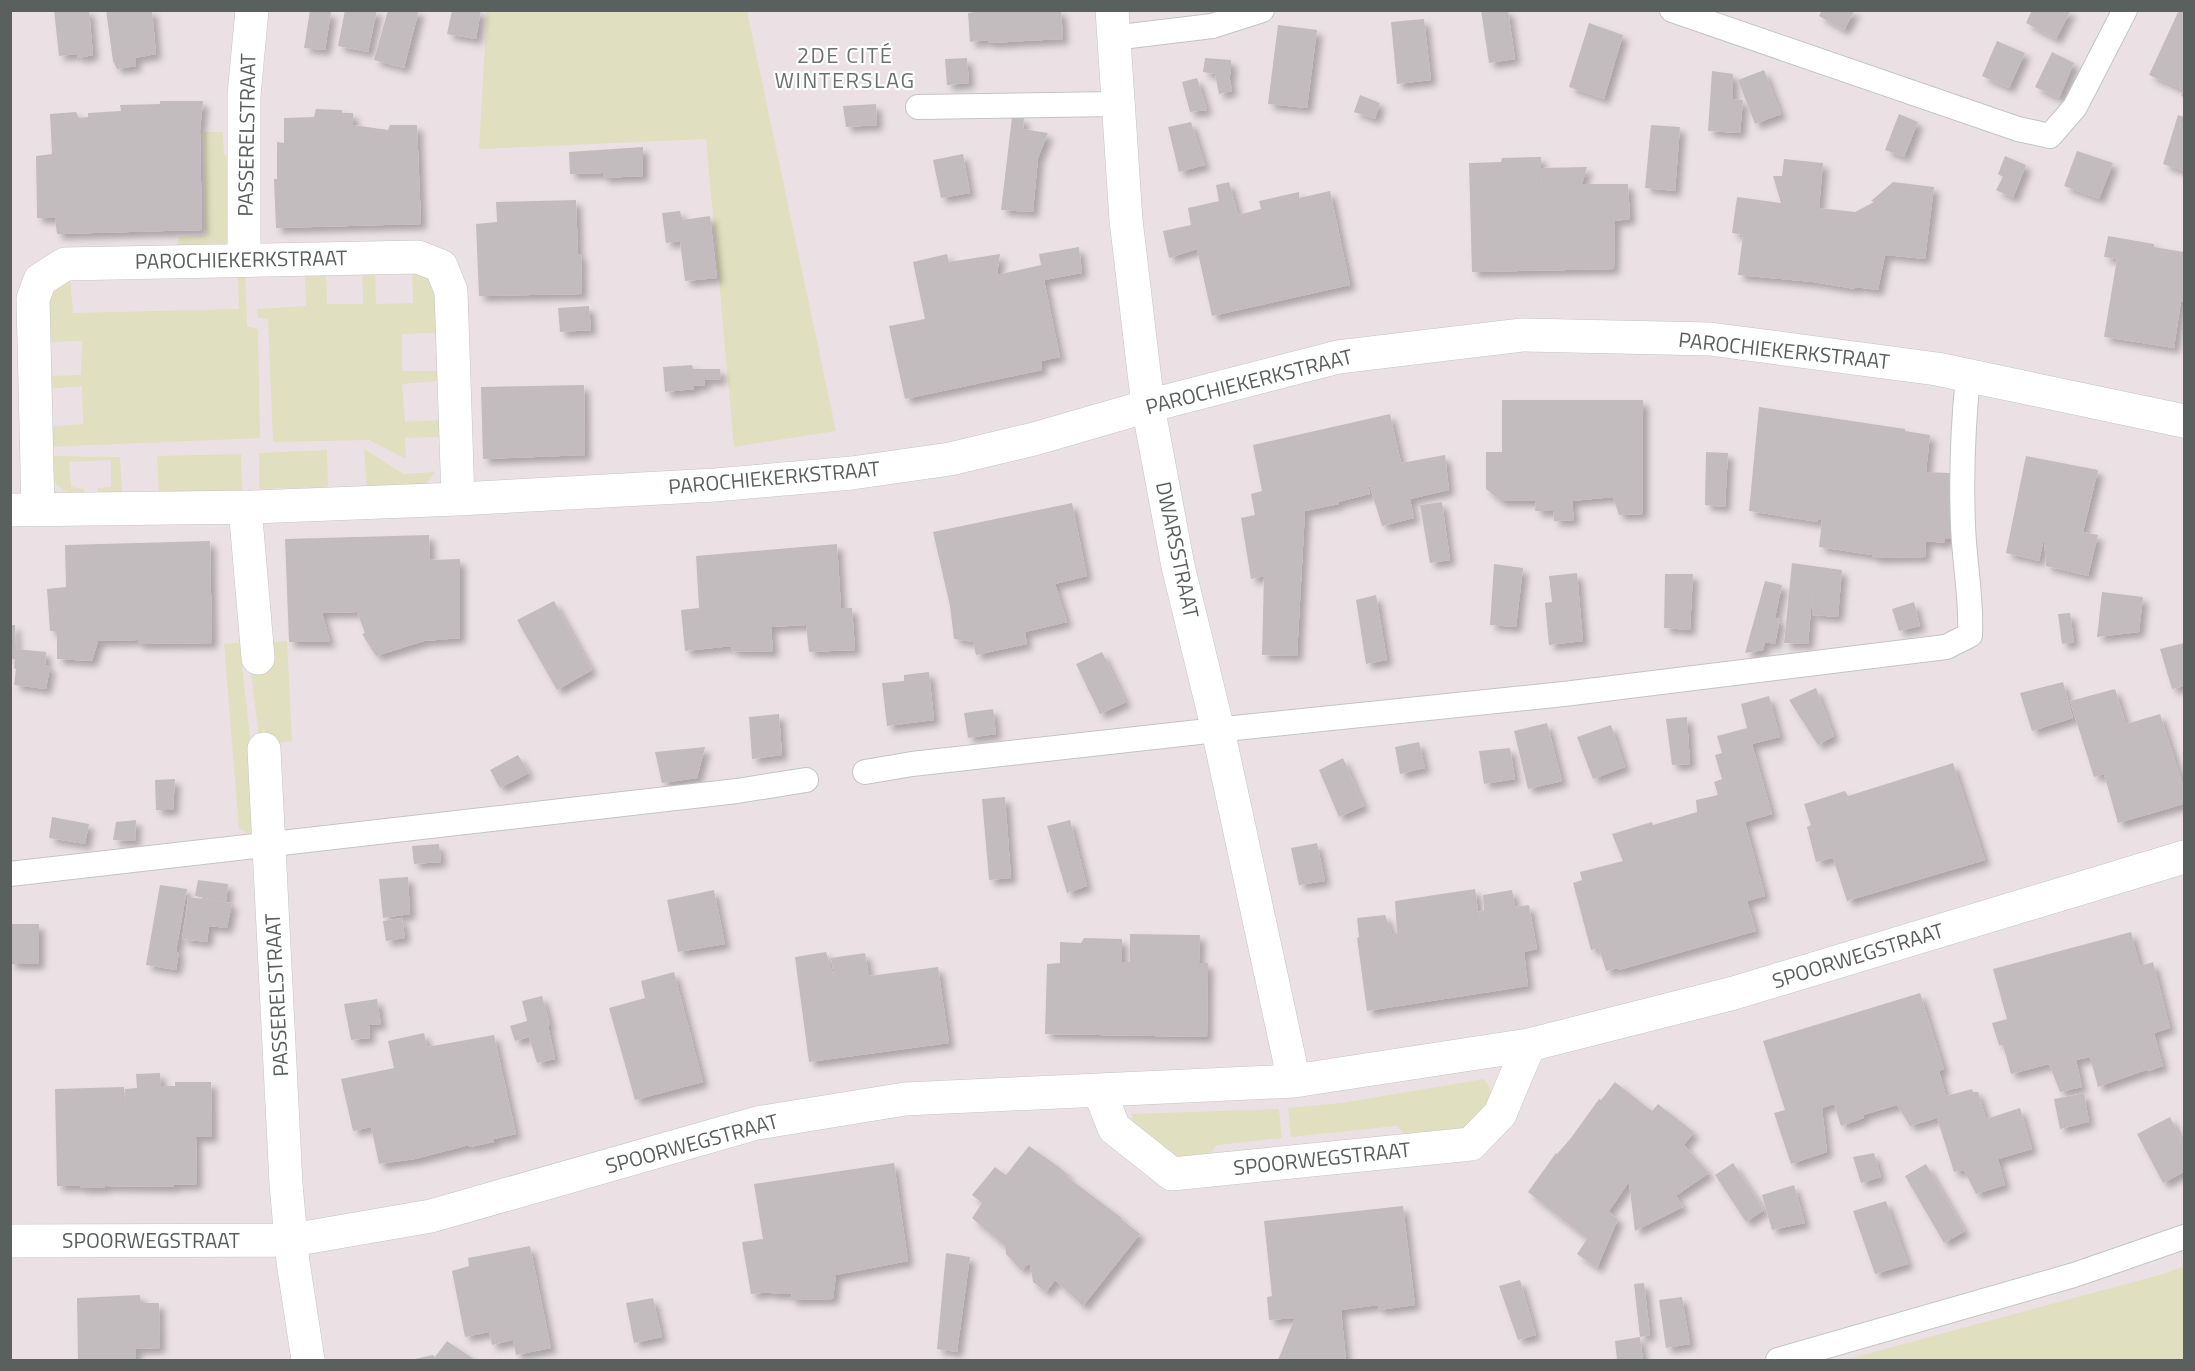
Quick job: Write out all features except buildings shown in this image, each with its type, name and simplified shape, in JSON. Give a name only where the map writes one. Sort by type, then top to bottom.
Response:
[{"type":"street","name":"PASSERELSTRAAT","points":[[244,259],[244,95],[252,10]]},
{"type":"street","name":"DWARSSTRAAT","points":[[1112,24],[1126,220],[1148,406],[1178,566],[1218,730],[1294,1081]]},
{"type":"street","name":"PAROCHIEKERKSTRAAT","points":[[458,499],[450,291],[441,266],[418,257],[65,264],[40,280],[33,299],[24,510],[244,507],[458,499],[715,485],[852,472],[950,459],[1034,439],[1148,406],[1338,357],[1522,335],[1710,339],[1937,369],[2184,421]]},
{"type":"street","points":[[244,507],[258,658]]},
{"type":"street","name":"PASSERELSTRAAT","points":[[264,749],[286,1184],[292,1240]]},
{"type":"street","name":"SPOORWEGSTRAAT","points":[[10,1241],[292,1240],[431,1216],[757,1123],[905,1099],[1294,1081],[1528,1045],[1734,993],[2184,857]]},
{"type":"street","name":"SPOORWEGSTRAAT","points":[[1099,1090],[1114,1128],[1172,1174],[1472,1144],[1500,1114],[1528,1045]]},
{"type":"street","points":[[292,1240],[293,1262],[308,1360]]},
{"type":"lane","points":[[1112,24],[1212,26],[1262,10]]},
{"type":"lane","points":[[1672,10],[2018,129],[2050,136],[2075,107],[2125,10]]},
{"type":"lane","points":[[918,107],[1117,104]]},
{"type":"lane","points":[[865,772],[912,764],[1564,694],[1946,647],[1970,635],[1971,607],[1963,526],[1962,481],[1962,436],[1968,376]]},
{"type":"lane","points":[[10,874],[737,791],[806,780]]},
{"type":"lane","points":[[1778,1360],[2073,1275],[2184,1237]]},
{"type":"green space","points":[[487,11],[747,11],[836,431],[734,447],[706,139],[479,149]]},
{"type":"green space","points":[[204,132],[223,132],[224,155],[230,157],[230,244],[177,247],[179,237],[205,235]]},
{"type":"green space","points":[[375,267],[376,304],[413,303],[412,267],[429,275],[437,291],[437,333],[402,334],[402,371],[438,371],[438,381],[402,384],[405,422],[440,420],[441,437],[405,438],[406,459],[369,440],[273,442],[268,319],[258,318],[257,309],[306,306],[305,270],[326,268],[327,304],[363,304],[362,268]]},
{"type":"green space","points":[[238,272],[245,272],[247,326],[258,329],[260,438],[46,447],[47,427],[83,424],[82,386],[48,389],[47,376],[81,375],[82,341],[46,342],[48,296],[70,277],[73,313],[239,309]]},
{"type":"green space","points":[[364,449],[404,474],[435,472],[427,483],[414,486],[367,486]]},
{"type":"green space","points":[[327,450],[328,487],[259,489],[259,453]]},
{"type":"green space","points":[[241,454],[242,491],[159,493],[157,456]]},
{"type":"green space","points":[[49,456],[120,457],[122,494],[98,494],[97,488],[111,487],[111,460],[69,462],[71,487],[84,489],[85,494],[68,492],[57,484],[49,465]]},
{"type":"green space","points":[[287,641],[292,741],[260,745],[250,664],[270,642]]},
{"type":"green space","points":[[238,643],[251,746],[254,836],[239,829],[224,644]]},
{"type":"green space","points":[[1484,1079],[1489,1086],[1492,1098],[1488,1109],[1475,1127],[1412,1138],[1396,1126],[1291,1137],[1288,1108],[1341,1103]]},
{"type":"green space","points":[[1279,1109],[1282,1138],[1217,1145],[1205,1161],[1179,1160],[1132,1122],[1132,1114]]},
{"type":"green space","points":[[2184,1266],[2184,1360],[1844,1360],[2163,1274]]},
{"type":"district","name":"2DE CITÉ WINTERSLAG","points":[[845,68]]}]
